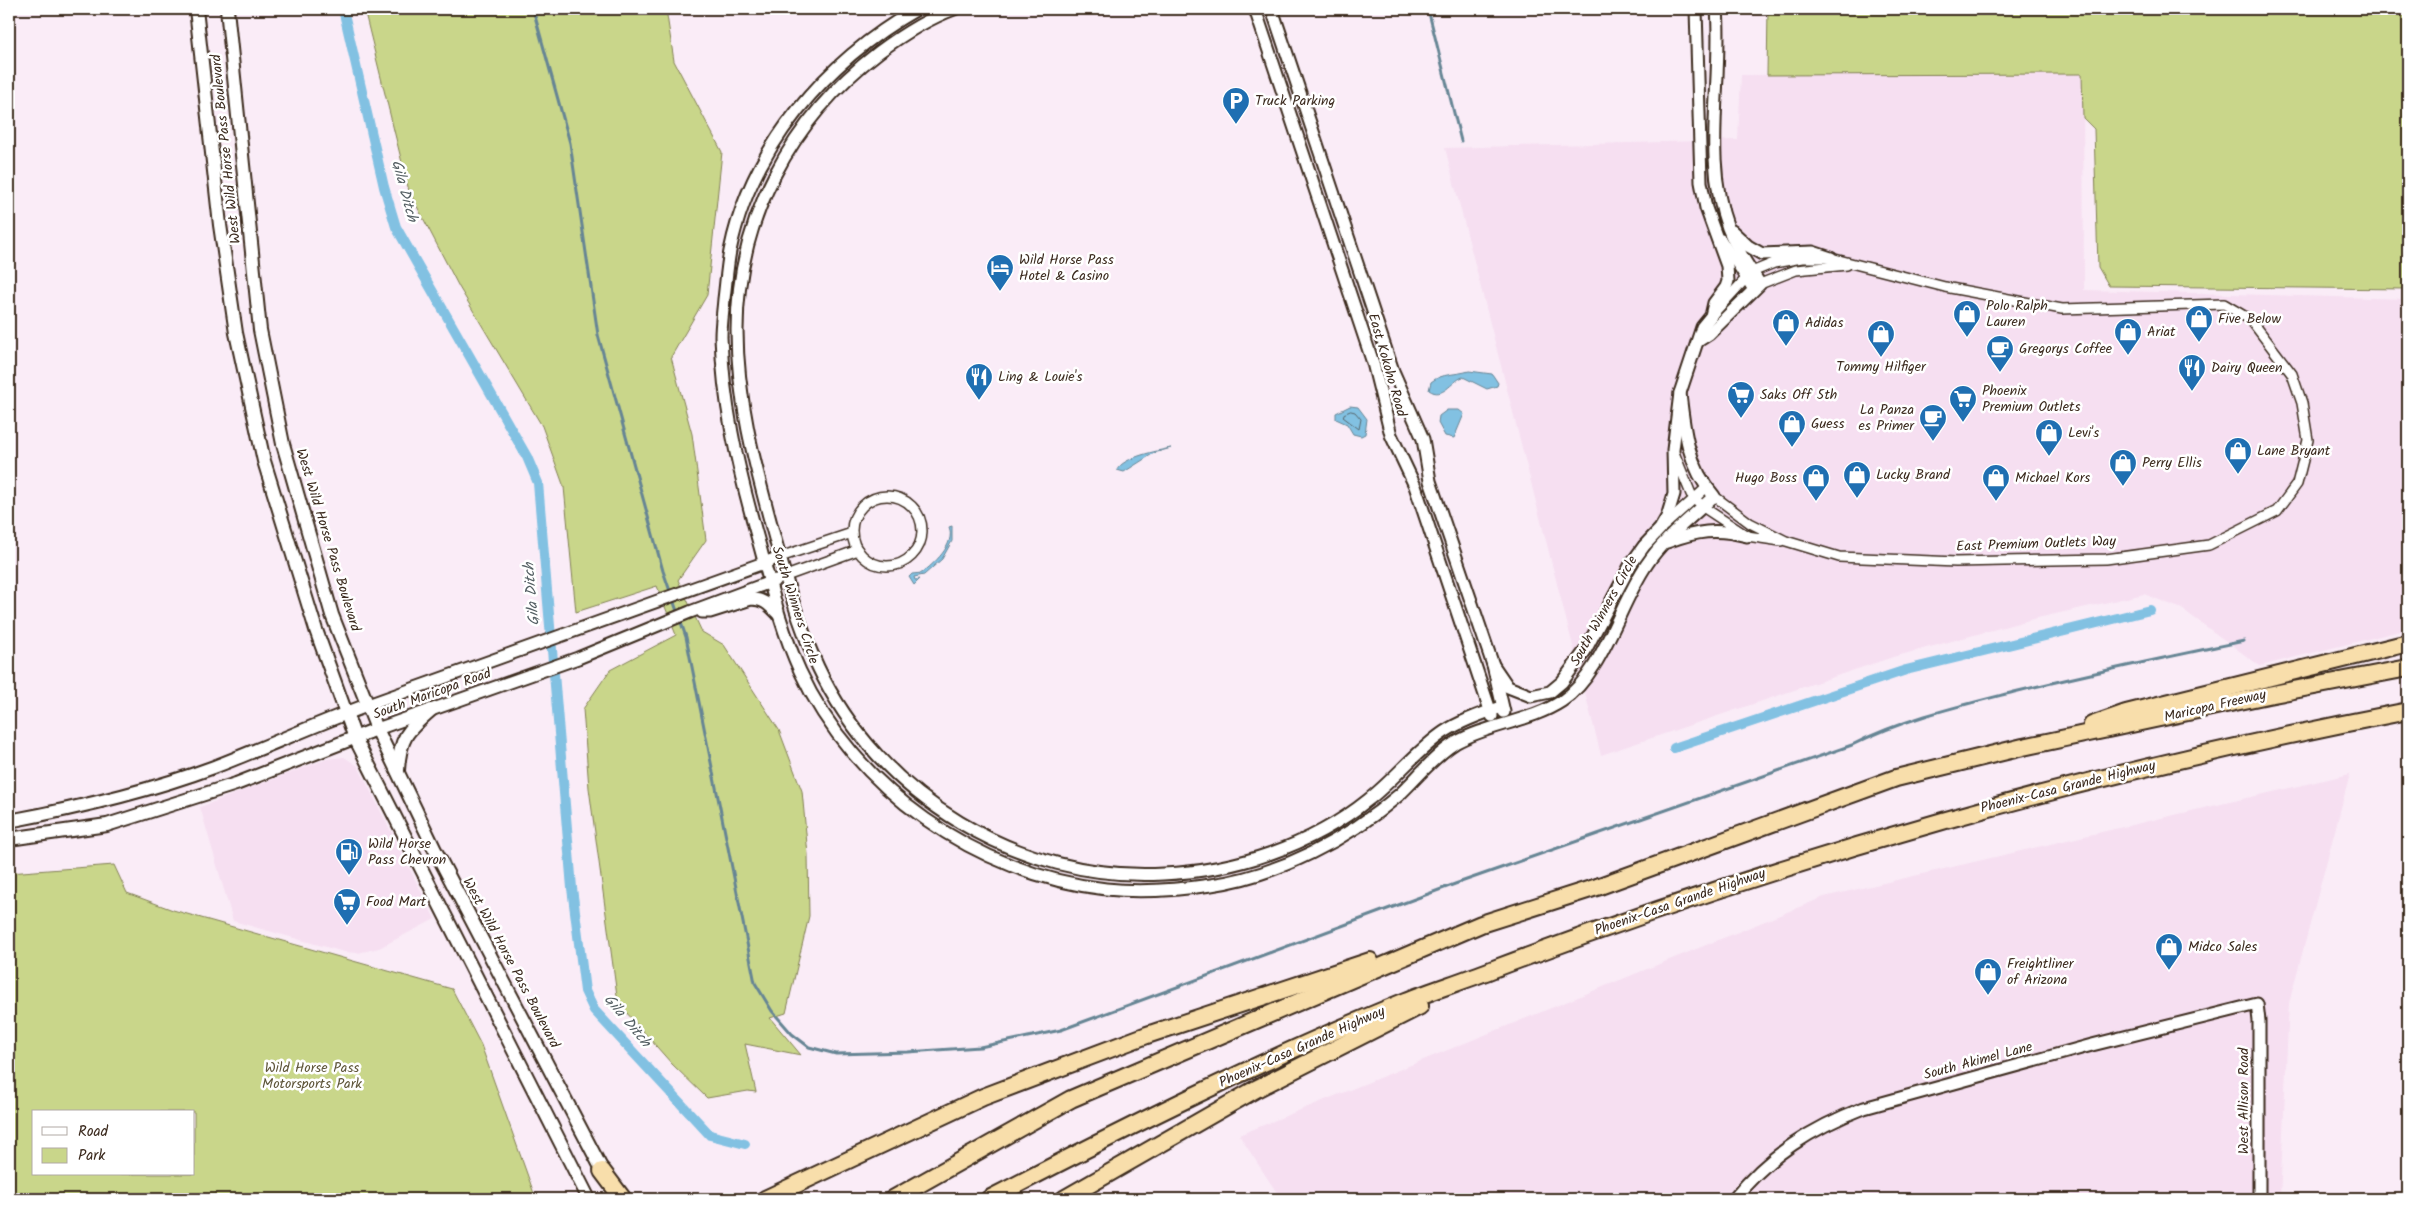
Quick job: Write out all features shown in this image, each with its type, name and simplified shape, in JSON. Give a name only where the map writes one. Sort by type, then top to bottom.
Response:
[{"type":"highway","points":[[766,1199],[983,1097],[1148,1035],[1597,887],[1896,778],[2023,747],[2126,713],[2408,643]]},
{"type":"highway","name":"Maricopa Freeway","points":[[2023,747],[2268,695],[2408,668]]},
{"type":"highway","name":"Phoenix-Casa Grande Highway","points":[[989,1199],[1213,1087],[1406,1001],[1707,892],[1962,814],[2168,761],[2408,711]]},
{"type":"highway","points":[[893,1199],[1072,1099],[1481,924]]},
{"type":"highway","points":[[1064,1199],[1256,1089],[1474,977]]},
{"type":"highway","points":[[602,1171],[623,1199]]},
{"type":"main road","name":"West Wild Horse Pass Boulevard","points":[[196,9],[220,225],[236,333],[264,461],[316,630],[355,738],[589,1199]]},
{"type":"main road","name":"West Wild Horse Pass Boulevard","points":[[227,9],[260,330],[283,444],[332,614],[377,729],[435,850],[618,1199]]},
{"type":"main road","name":"South Maricopa Road","points":[[9,821],[87,806],[213,767],[368,705]]},
{"type":"main road","points":[[398,772],[399,748],[402,739],[412,726],[430,710]]},
{"type":"main road","name":"South Maricopa Road","points":[[9,839],[107,825],[221,789],[377,729]]},
{"type":"main road","points":[[213,767],[221,789]]},
{"type":"main road","points":[[87,806],[92,827]]},
{"type":"street","name":"South Winners Circle","points":[[917,9],[881,29],[838,66],[811,92],[782,131],[755,179],[736,228],[729,254],[721,332],[728,409],[736,459],[770,582],[801,674],[828,720],[861,762],[901,801],[954,839],[1005,864],[1055,880],[1106,889],[1159,891],[1217,884],[1273,869],[1323,847],[1376,812],[1453,744],[1530,716],[1563,700],[1584,680],[1608,640],[1638,578],[1650,559],[1710,492]]},
{"type":"street","name":"South Winners Circle","points":[[954,9],[898,37],[852,73],[819,107],[794,140],[770,184],[745,254],[737,328],[741,391],[751,452],[780,557],[804,633],[818,668],[841,710],[874,751],[910,787],[962,825],[1012,850],[1059,865],[1109,873],[1162,875],[1217,869],[1268,854],[1319,832],[1364,804],[1391,782],[1427,744],[1448,729],[1502,707]]},
{"type":"street","name":"East Kokoho Road","points":[[1254,9],[1377,375],[1389,428],[1412,478],[1490,711],[1501,726]]},
{"type":"street","name":"East Kokoho Road","points":[[1272,9],[1399,386],[1409,404],[1423,439],[1429,473],[1492,665],[1502,707],[1501,726]]},
{"type":"street","points":[[1696,9],[1700,173],[1703,196],[1728,274],[1726,287],[1714,303],[1711,316]]},
{"type":"street","points":[[1717,9],[1716,156],[1719,193],[1728,228],[1748,275]]},
{"type":"street","points":[[1712,227],[1756,287]]},
{"type":"street","points":[[1728,228],[1748,246],[1762,254],[1813,252],[1831,258]]},
{"type":"street","points":[[1336,251],[1352,246]]},
{"type":"street","name":"East Premium Outlets Way","points":[[1660,529],[1671,508],[1674,494],[1673,450],[1680,393],[1702,327],[1748,275],[1774,263],[1802,258],[1831,258],[1964,291],[2062,309],[2224,304],[2251,320],[2292,374],[2306,420],[2308,440],[2297,484],[2277,511],[2206,545],[2106,559],[1956,562],[1839,557],[1786,541],[1750,523],[1710,492],[1692,461],[1684,431],[1680,393]]},
{"type":"street","name":"East Premium Outlets Way","points":[[1698,341],[1709,334],[1756,287],[1796,270],[1855,265]]},
{"type":"street","points":[[726,392],[741,391]]},
{"type":"street","points":[[728,409],[744,407]]},
{"type":"street","points":[[1673,450],[1699,503],[1747,536]]},
{"type":"street","points":[[1412,478],[1429,473]]},
{"type":"street","points":[[879,497],[898,498],[909,504],[917,513],[921,524],[921,536],[917,548],[910,557],[900,563],[888,566],[876,564],[865,558],[858,550],[852,533],[857,513],[864,505],[879,497]]},
{"type":"street","name":"South Winners Circle","points":[[1492,665],[1508,687],[1531,696],[1550,692],[1574,668],[1585,652],[1631,564],[1644,546],[1660,529],[1699,503]]},
{"type":"street","points":[[1650,559],[1666,543],[1697,532],[1713,530],[1761,540],[1786,541]]},
{"type":"street","name":"South Maricopa Road","points":[[368,705],[852,533]]},
{"type":"street","name":"South Maricopa Road","points":[[377,729],[578,658],[669,620],[858,550]]},
{"type":"street","points":[[690,612],[710,612],[751,599],[757,599],[768,603],[781,617]]},
{"type":"street","points":[[927,820],[936,806]]},
{"type":"street","points":[[1239,862],[1242,877]]},
{"type":"street","name":"South Akimel Lane","points":[[1734,1199],[1751,1177],[1781,1151],[1834,1119],[1864,1108],[2092,1045],[2257,1004]]},
{"type":"street","name":"West Allison Road","points":[[2257,1004],[2259,1021],[2259,1199]]},
{"type":"shaded area","name":"Phoenix Premium Outlets","points":[[2083,74],[2084,290],[2408,299],[2408,629],[2260,666],[2182,609],[2144,594],[2033,619],[1893,657],[1601,755],[1445,148],[1738,140],[1741,75]]},
{"type":"shaded area","name":"Wild Horse Pass Chevron","points":[[344,757],[358,766],[435,919],[379,948],[358,953],[344,952],[233,921],[200,807],[327,759]]},
{"type":"shaded area","points":[[2350,774],[2289,1003],[2280,1199],[1281,1199],[1239,1135],[1824,897]]},
{"type":"green space","points":[[364,9],[666,9],[674,61],[722,152],[707,295],[671,357],[692,434],[706,540],[678,580],[702,632],[724,645],[779,730],[802,791],[808,855],[809,916],[786,1013],[770,1018],[801,1055],[745,1044],[756,1092],[748,1091],[707,1098],[672,1064],[618,1003],[589,788],[583,709],[610,670],[676,635],[657,586],[576,612],[564,487],[542,426],[459,287],[409,191]]},
{"type":"green space","points":[[1768,9],[2408,9],[2408,289],[2109,286],[2098,267],[2094,129],[2083,118],[2082,74],[1767,75]]},
{"type":"green space","name":"Wild Horse Pass Motorsports Park","points":[[114,865],[127,893],[173,910],[452,989],[481,1045],[536,1199],[9,1199],[9,873]]},
{"type":"water","points":[[1469,371],[1492,374],[1498,383],[1497,386],[1487,389],[1463,377],[1439,393],[1429,390],[1431,382],[1435,379]]},
{"type":"water","points":[[1350,406],[1358,407],[1367,419],[1365,434],[1361,436],[1353,434],[1347,424],[1336,419],[1336,413]]},
{"type":"water","points":[[1447,410],[1459,410],[1464,414],[1454,438],[1445,436],[1438,423],[1439,416]]},
{"type":"water","points":[[1171,448],[1154,453],[1124,472],[1117,470],[1120,465],[1133,458]]},
{"type":"water","points":[[952,526],[952,541],[942,559],[924,575],[914,577],[915,580],[920,579],[914,585],[909,577],[912,574],[922,573],[932,565],[946,547],[949,541],[949,527]]},
{"type":"waterway","name":"Gila Ditch","points":[[343,9],[384,187],[396,227],[527,457],[538,483],[572,888],[585,991],[594,1010],[710,1135],[745,1144]]},
{"type":"waterway","points":[[533,9],[570,143],[598,335],[663,571],[686,637],[755,983],[772,1011],[792,1034],[809,1047],[836,1054],[908,1052],[980,1047],[1061,1030],[1455,884],[1852,745],[1911,720],[2043,685],[2244,641]]},
{"type":"waterway","points":[[1428,9],[1461,141]]},
{"type":"waterway","points":[[1674,748],[1906,670],[2150,610]]},
{"type":"place","name":"Truck Parking","points":[[1236,125]]},
{"type":"place","name":"Wild Horse Pass Hotel & Casino","points":[[1000,292]]},
{"type":"place","name":"Polo Ralph Lauren","points":[[1967,338]]},
{"type":"place","name":"Five Below","points":[[2199,343]]},
{"type":"place","name":"Adidas","points":[[1786,347]]},
{"type":"place","name":"Ariat","points":[[2128,356]]},
{"type":"place","name":"Tommy Hilfiger","points":[[1881,358]]},
{"type":"place","name":"Gregorys Coffee","points":[[2000,373]]},
{"type":"place","name":"Dairy Queen","points":[[2192,392]]},
{"type":"place","name":"Ling & Louie's","points":[[979,401]]},
{"type":"place","name":"Saks Off 5th","points":[[1741,419]]},
{"type":"place","name":"Phoenix Premium Outlets","points":[[1963,423]]},
{"type":"place","name":"La Panza es Primer","points":[[1933,442]]},
{"type":"place","name":"Guess","points":[[1792,448]]},
{"type":"place","name":"Levi's","points":[[2049,457]]},
{"type":"place","name":"Lane Bryant","points":[[2238,475]]},
{"type":"place","name":"Perry Ellis","points":[[2123,487]]},
{"type":"place","name":"Lucky Brand","points":[[1857,499]]},
{"type":"place","name":"Hugo Boss","points":[[1816,502]]},
{"type":"place","name":"Michael Kors","points":[[1996,502]]},
{"type":"place","name":"Wild Horse Pass Chevron","points":[[349,876]]},
{"type":"place","name":"Food Mart","points":[[347,926]]},
{"type":"place","name":"Midco Sales","points":[[2169,971]]},
{"type":"place","name":"Freightliner of Arizona","points":[[1988,996]]}]
